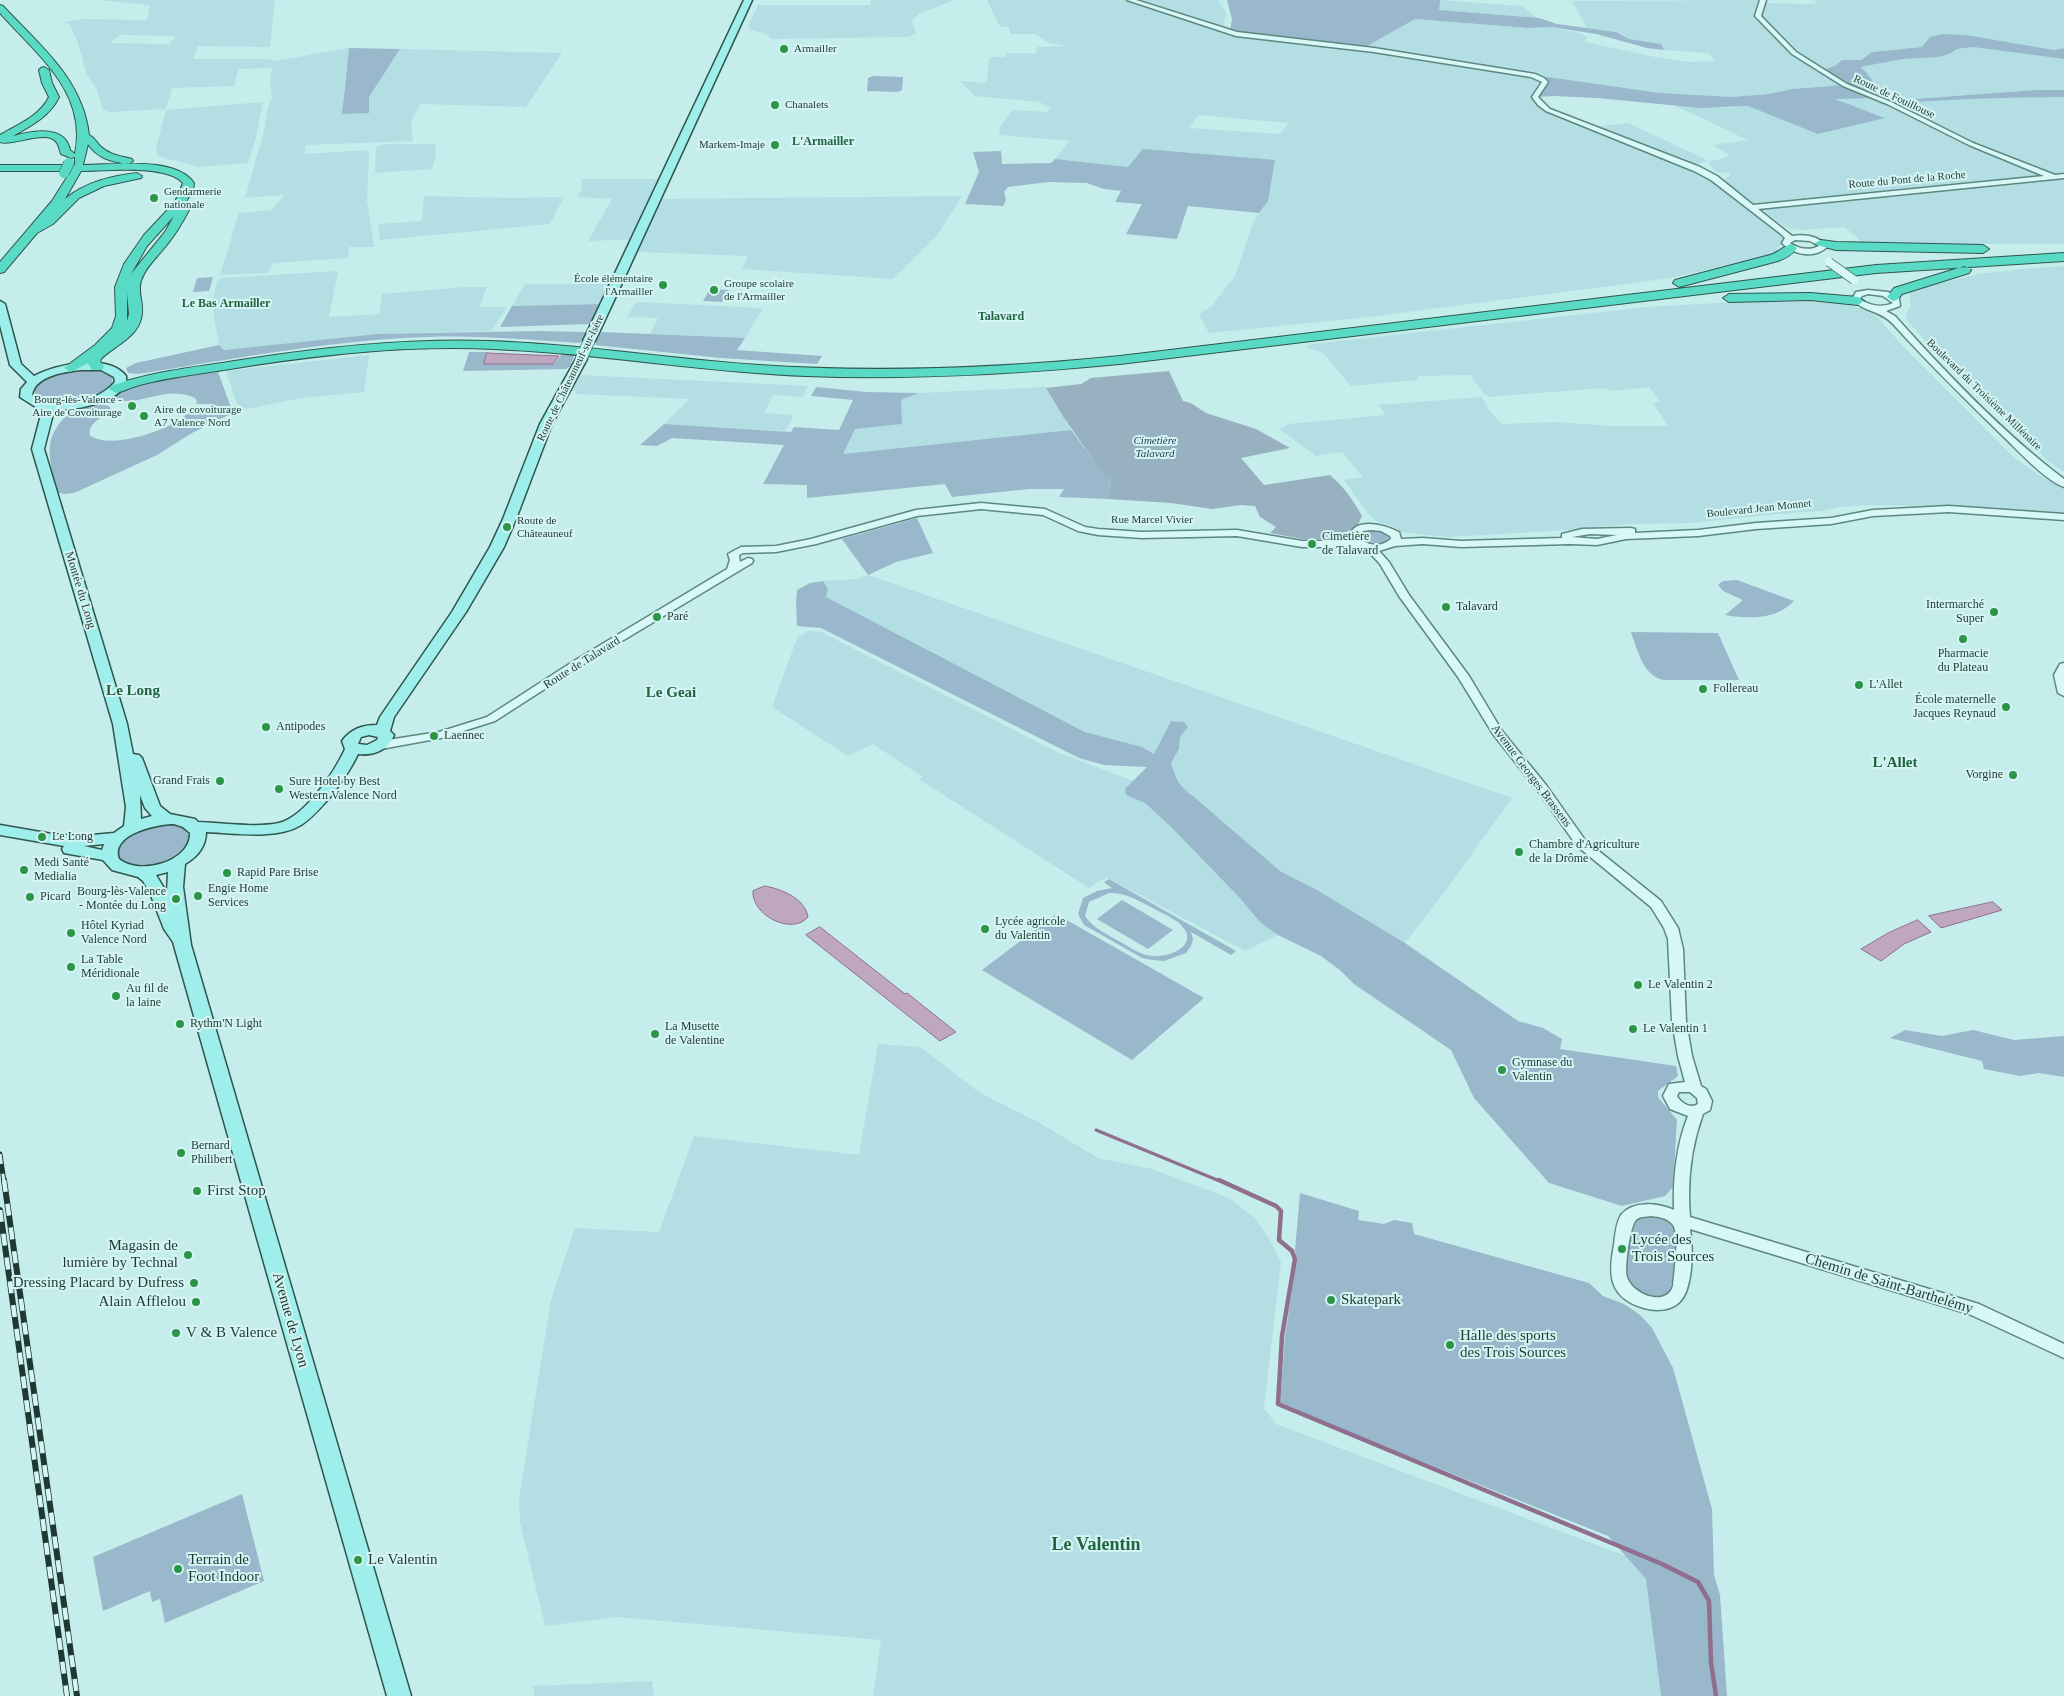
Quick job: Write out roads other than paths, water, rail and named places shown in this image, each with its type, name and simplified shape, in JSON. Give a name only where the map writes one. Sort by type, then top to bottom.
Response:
[{"type":"highway","points":[[0,8],[74,92],[82,112],[84,137],[57,203],[36,230],[0,269]]},
{"type":"highway","points":[[0,21],[63,94],[70,108],[74,126],[72,165],[45,204],[0,256]]},
{"type":"highway","points":[[0,139],[41,114],[51,105],[54,97],[47,83],[44,70]]},
{"type":"highway","points":[[0,143],[25,136],[52,136],[65,143],[66,152],[72,165]]},
{"type":"highway","points":[[84,137],[92,140],[98,150],[108,156],[171,167],[187,174],[194,182],[194,188],[186,205],[168,236],[138,273],[132,286],[132,295],[136,308],[136,317],[133,324],[117,342],[96,356],[93,363],[96,367]]},
{"type":"highway","points":[[0,167],[148,166],[169,168],[187,174]]},
{"type":"highway","points":[[0,167],[136,167],[162,169],[184,176],[189,183],[184,198],[148,237],[136,253],[124,276],[120,295],[122,316],[117,329],[110,338],[65,370]]},
{"type":"highway","points":[[36,230],[44,227],[67,204],[84,191],[105,182],[124,178],[158,176],[181,183],[184,189],[176,205]]},
{"type":"highway","points":[[1620,298],[1774,258],[1784,254],[1791,243]]},
{"type":"highway","points":[[1820,247],[2064,254]]},
{"type":"highway","points":[[116,389],[138,381],[298,356],[426,344],[494,345],[700,364],[834,370],[960,372],[1074,365],[1881,265],[2004,256],[2064,254]]},
{"type":"highway","points":[[1892,302],[1898,291],[1958,271],[2064,254]]},
{"type":"highway","points":[[1620,298],[1876,270],[2049,257]]},
{"type":"highway","points":[[1620,298],[1861,297]]},
{"type":"highway","points":[[120,376],[155,374],[326,348],[382,342],[446,340],[560,345],[696,360],[804,369]]},
{"type":"main road","name":"Route de Châteauneuf-sur-Isère","points":[[373,740],[486,569],[507,526],[536,447],[553,409],[581,359],[617,284],[666,175],[729,45],[748,0]]},
{"type":"main road","points":[[0,304],[6,333],[16,365],[34,382]]},
{"type":"main road","points":[[10,347],[27,363],[37,369],[65,370],[96,367],[113,370],[120,376],[121,382],[116,389],[100,398],[80,404],[44,406],[30,401],[26,397],[27,389],[34,382],[65,370]]},
{"type":"main road","points":[[41,455],[46,439],[59,420],[80,404]]},
{"type":"main road","name":"Montée du Long","points":[[44,406],[48,410],[48,416],[38,443],[120,724],[153,808],[166,819]]},
{"type":"main road","name":"Montée du Long","points":[[120,724],[134,807],[132,828]]},
{"type":"main road","points":[[194,827],[279,828],[300,818],[344,768],[373,740]]},
{"type":"main road","points":[[197,843],[198,831],[183,821],[154,820],[132,828],[118,837],[111,847],[109,856],[111,861],[119,868],[142,872],[166,867],[177,862],[186,857],[197,843],[222,834],[256,829]]},
{"type":"main road","points":[[0,832],[19,831],[58,840],[88,842],[118,837]]},
{"type":"main road","points":[[0,832],[29,842],[109,856]]},
{"type":"main road","name":"Avenue de Lyon","points":[[177,862],[175,887],[182,945],[358,1560],[399,1696]]},
{"type":"main road","name":"Avenue de Lyon","points":[[142,872],[149,876],[158,891],[169,923],[182,945]]},
{"type":"street","points":[[1130,0],[1236,34],[1374,50],[1516,71],[1542,79],[1545,82],[1544,87],[1538,92],[1536,98],[1548,110],[1714,178],[1784,232],[1820,247],[1828,262]]},
{"type":"street","name":"Route de Fouillouse","points":[[1763,0],[1758,16],[1764,23],[1794,53],[1845,85],[1889,103],[1971,144],[2054,177]]},
{"type":"street","name":"Route du Pont de la Roche","points":[[1751,207],[2064,176]]},
{"type":"street","points":[[1784,232],[1791,243],[1828,262],[1892,302]]},
{"type":"street","points":[[1791,243],[1800,238]]},
{"type":"street","points":[[1806,252],[1820,247]]},
{"type":"street","points":[[1855,280],[1861,297],[1874,307],[1892,302]]},
{"type":"street","points":[[1861,297],[1880,293]]},
{"type":"street","points":[[1892,302],[1892,318]]},
{"type":"street","name":"Boulevard du Troisième Millénaire","points":[[1874,307],[1892,318],[1934,365],[2036,463],[2064,484]]},
{"type":"street","name":"Rue Marcel Vivier","points":[[752,556],[821,540],[916,513],[993,506],[1045,512],[1082,529],[1098,532],[1142,535],[1237,533],[1260,535],[1293,543],[1362,543]]},
{"type":"street","name":"Boulevard Jean Monnet","points":[[1362,543],[1423,541],[1461,544],[1568,539],[1581,543],[1616,539],[1622,534],[1698,533],[1756,526],[1831,521],[1873,513],[1935,511],[2064,518]]},
{"type":"street","points":[[1362,543],[1357,530],[1371,527],[1383,528],[1391,542],[1383,553],[1384,562]]},
{"type":"street","name":"Avenue Georges Brassens","points":[[1362,543],[1384,562],[1404,596],[1463,676],[1497,732],[1542,788],[1581,843],[1656,904],[1666,917],[1676,942],[1677,999],[1686,1067],[1695,1089]]},
{"type":"street","points":[[731,572],[735,560],[752,556]]},
{"type":"street","name":"Route de Talavard","points":[[373,740],[425,737],[472,726],[504,712],[578,664],[731,572],[752,556]]},
{"type":"street","points":[[2064,666],[2060,674],[2064,693]]},
{"type":"street","name":"Avenue Georges Brassens","points":[[1679,1087],[1686,1067]]},
{"type":"street","points":[[1680,1109],[1697,1111],[1702,1109],[1706,1101],[1704,1096],[1695,1089],[1679,1087],[1674,1088],[1670,1096],[1671,1101],[1680,1109],[1689,1134]]},
{"type":"street","points":[[1697,1111],[1689,1134],[1680,1200],[1682,1227],[1680,1291],[1673,1299],[1660,1303],[1647,1302],[1636,1298],[1624,1289],[1618,1278],[1618,1272],[1627,1219],[1635,1212],[1662,1211],[1682,1227],[1692,1234],[1709,1230]]},
{"type":"street","points":[[1662,1211],[1680,1200]]},
{"type":"street","name":"Chemin de Saint-Barthelémy","points":[[1680,1200],[1709,1230],[1973,1309],[2064,1350]]},
{"type":"waterway","points":[[1096,1130],[1222,1182]]},
{"type":"waterway","points":[[1219,1180],[1276,1206],[1281,1211],[1279,1240],[1292,1251],[1295,1259],[1282,1336],[1278,1404],[1662,1564],[1698,1582],[1709,1601],[1711,1662],[1716,1696]]},
{"type":"railway","points":[[0,1154],[4,1182]]},
{"type":"railway","points":[[4,1180],[77,1696]]},
{"type":"railway","points":[[0,1210],[67,1696]]},
{"type":"place","name":"Armailler","points":[[784,49]]},
{"type":"place","name":"Chanalets","points":[[775,105]]},
{"type":"place","name":"Markem-Imaje","points":[[775,145]]},
{"type":"place","name":"Gendarmerie nationale","points":[[154,198]]},
{"type":"place","name":"École élémentaire l'Armailler","points":[[663,285]]},
{"type":"place","name":"Groupe scolaire de l'Armailler","points":[[714,290]]},
{"type":"place","name":"Bourg-lès-Valence - Aire de Covoiturage","points":[[132,406]]},
{"type":"place","name":"Aire de covoiturage A7 Valence Nord","points":[[144,416]]},
{"type":"place","name":"Route de Châteauneuf","points":[[507,527]]},
{"type":"place","name":"Cimetière de Talavard","points":[[1312,544]]},
{"type":"place","name":"Talavard","points":[[1446,607]]},
{"type":"place","name":"Intermarché Super","points":[[1994,612]]},
{"type":"place","name":"Paré","points":[[657,617]]},
{"type":"place","name":"Pharmacie du Plateau","points":[[1963,639]]},
{"type":"place","name":"L'Allet","points":[[1859,685]]},
{"type":"place","name":"Follereau","points":[[1703,689]]},
{"type":"place","name":"École maternelle Jacques Reynaud","points":[[2006,707]]},
{"type":"place","name":"Antipodes","points":[[266,727]]},
{"type":"place","name":"Laennec","points":[[434,736]]},
{"type":"place","name":"Vorgine","points":[[2013,775]]},
{"type":"place","name":"Grand Frais","points":[[220,781]]},
{"type":"place","name":"Sure Hotel by Best Western Valence Nord","points":[[279,789]]},
{"type":"place","name":"Le Long","points":[[42,837]]},
{"type":"place","name":"Chambre d'Agriculture de la Drôme","points":[[1519,852]]},
{"type":"place","name":"Medi Santé Medialia","points":[[24,870]]},
{"type":"place","name":"Rapid Pare Brise","points":[[227,873]]},
{"type":"place","name":"Engie Home Services","points":[[198,896]]},
{"type":"place","name":"Picard","points":[[30,897]]},
{"type":"place","name":"Bourg-lès-Valence - Montée du Long","points":[[176,899]]},
{"type":"place","name":"Lycée agricole du Valentin","points":[[985,929]]},
{"type":"place","name":"Hôtel Kyriad Valence Nord","points":[[71,933]]},
{"type":"place","name":"La Table Méridionale","points":[[71,967]]},
{"type":"place","name":"Le Valentin 2","points":[[1638,985]]},
{"type":"place","name":"Au fil de la laine","points":[[116,996]]},
{"type":"place","name":"Rythm'N Light","points":[[180,1024]]},
{"type":"place","name":"Le Valentin 1","points":[[1633,1029]]},
{"type":"place","name":"La Musette de Valentine","points":[[655,1034]]},
{"type":"place","name":"Gymnase du Valentin","points":[[1502,1070]]},
{"type":"place","name":"Bernard Philibert","points":[[181,1153]]},
{"type":"place","name":"First Stop","points":[[197,1191]]},
{"type":"place","name":"Lycée des Trois Sources","points":[[1622,1249]]},
{"type":"place","name":"Magasin de lumière by Technal","points":[[188,1255]]},
{"type":"place","name":"Dressing Placard by Dufress","points":[[194,1283]]},
{"type":"place","name":"Skatepark","points":[[1331,1300]]},
{"type":"place","name":"Alain Afflelou","points":[[196,1302]]},
{"type":"place","name":"V & B Valence","points":[[176,1333]]},
{"type":"place","name":"Halle des sports des Trois Sources","points":[[1450,1345]]},
{"type":"place","name":"Le Valentin","points":[[358,1560]]},
{"type":"place","name":"Terrain de Foot Indoor","points":[[178,1569]]},
{"type":"district","name":"L'Armailler","points":[[823,142]]},
{"type":"district","name":"Le Bas Armailler","points":[[226,304]]},
{"type":"district","name":"Talavard","points":[[1001,317]]},
{"type":"district","name":"Le Long","points":[[133,691]]},
{"type":"district","name":"Le Geai","points":[[671,693]]},
{"type":"district","name":"L'Allet","points":[[1895,763]]},
{"type":"district","name":"Le Valentin","points":[[1096,1545]]},
{"type":"park label","name":"Cimetière Talavard","points":[[1155,447]]}]
